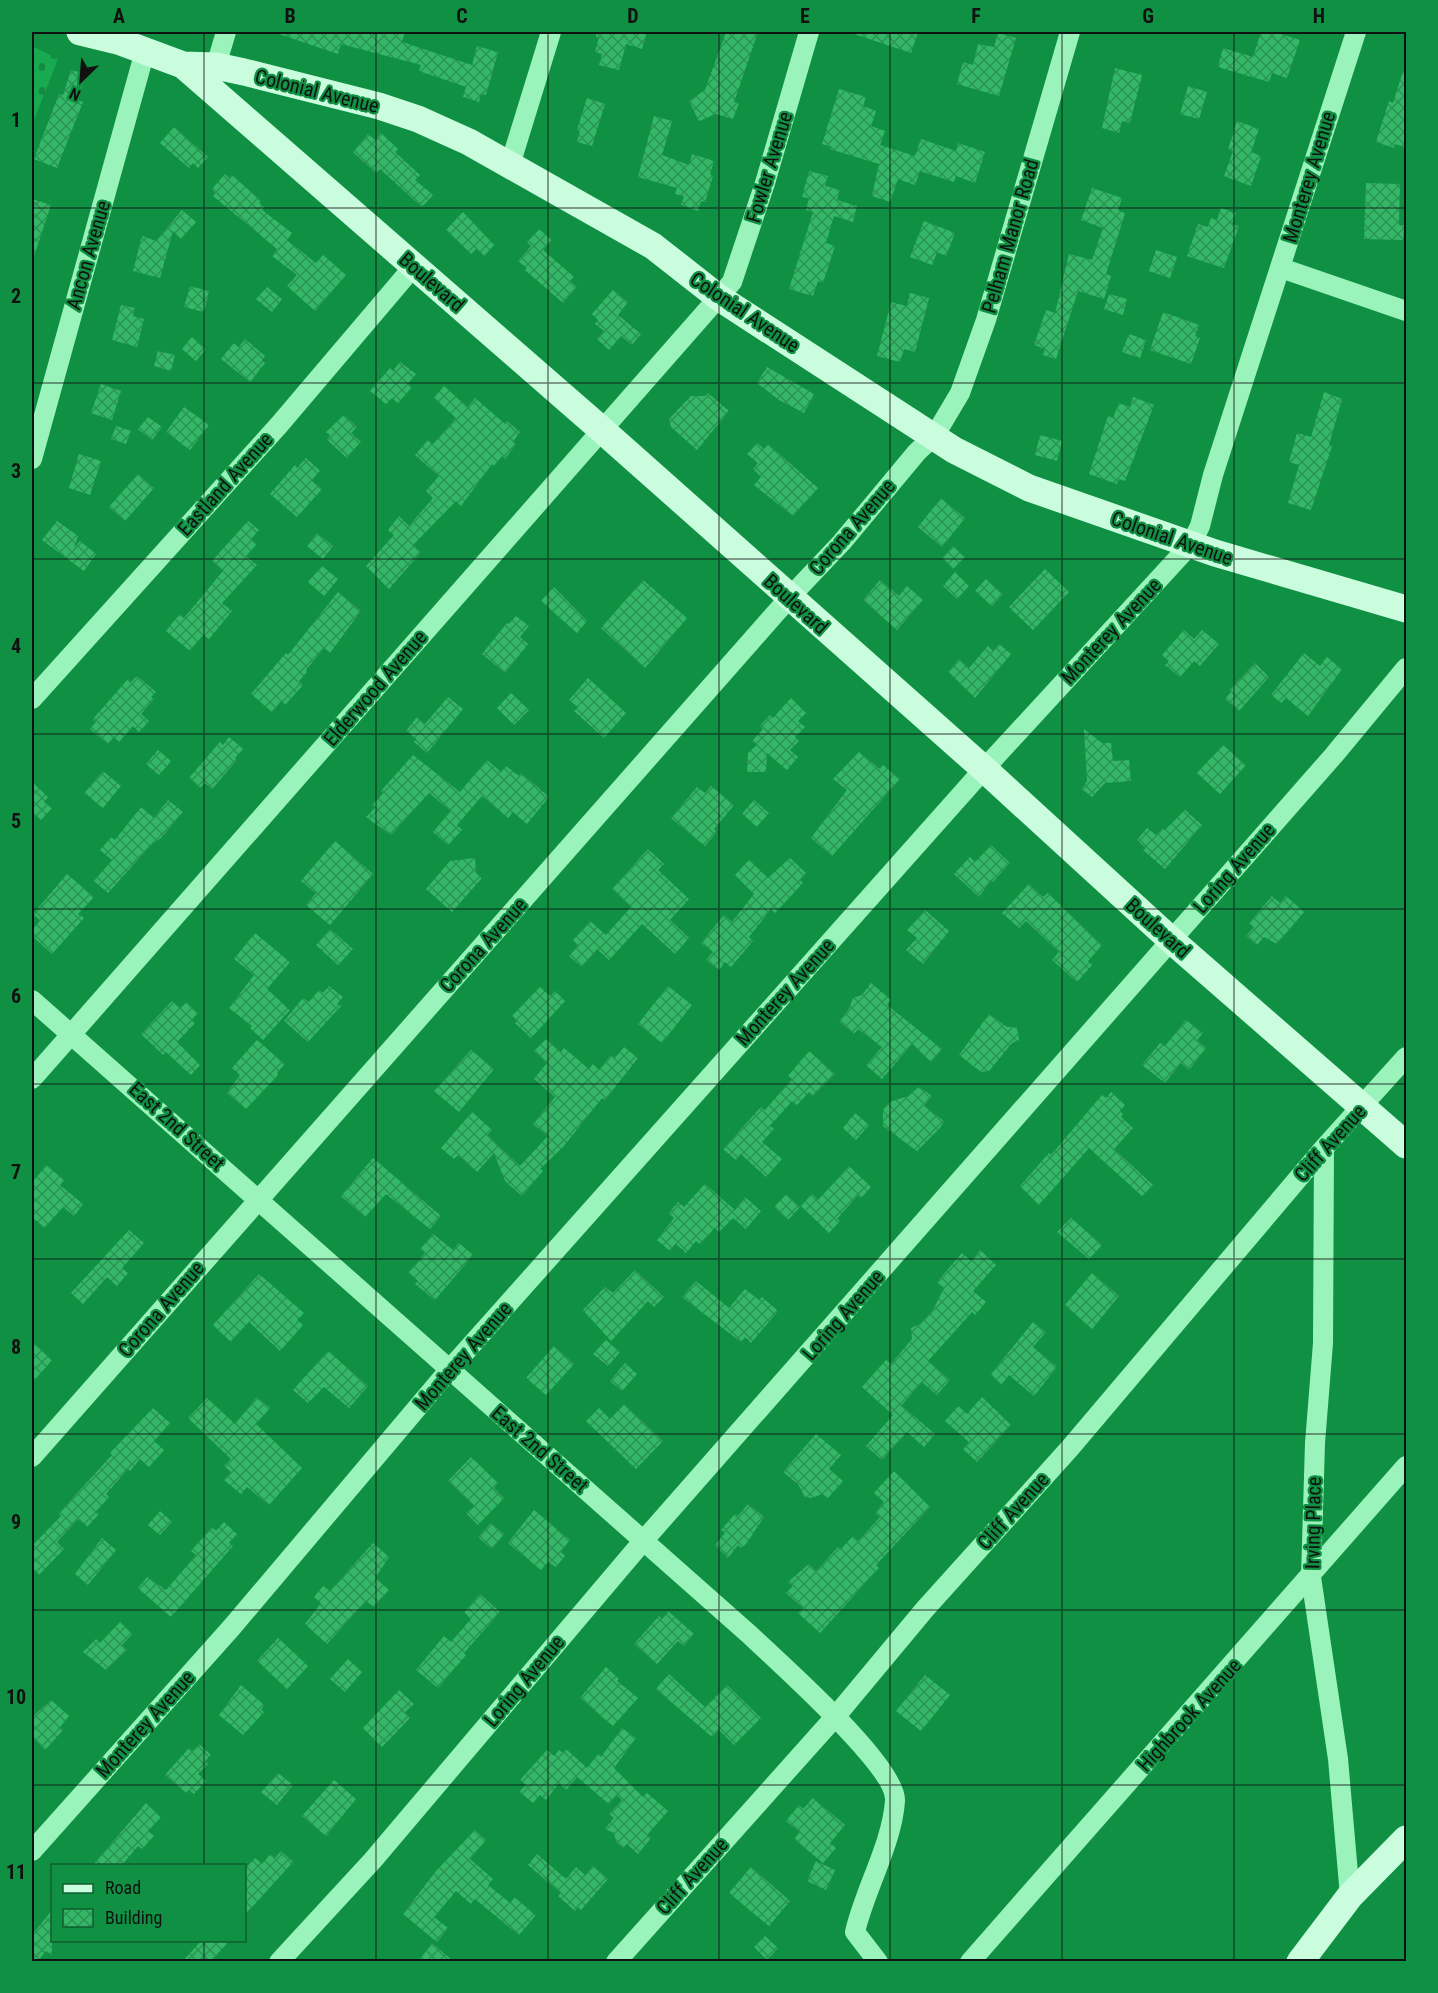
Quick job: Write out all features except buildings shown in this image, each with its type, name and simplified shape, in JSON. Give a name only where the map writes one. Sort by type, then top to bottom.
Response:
[{"type":"street","name":"Colonial Avenue","points":[[80,32],[183,65],[216,66],[399,112],[469,142],[653,246],[718,297],[935,435],[954,450],[1029,488],[1191,544],[1407,609]]},
{"type":"street","points":[[216,66],[226,32]]},
{"type":"street","points":[[510,165],[551,32]]},
{"type":"street","name":"Fowler Avenue","points":[[718,297],[732,282],[765,183],[808,32]]},
{"type":"street","name":"Pelham Manor Road","points":[[935,435],[960,393],[986,320],[1070,32]]},
{"type":"street","name":"Monterey Avenue","points":[[32,1851],[232,1627],[450,1370],[984,769],[1191,544],[1200,526],[1213,475],[1356,32]]},
{"type":"street","name":"Ancon Avenue","points":[[32,459],[145,51]]},
{"type":"street","name":"Boulevard","points":[[183,65],[602,430],[984,769],[1171,940],[1407,1145]]},
{"type":"street","name":"Eastland Avenue","points":[[32,699],[279,425],[414,266]]},
{"type":"street","points":[[1281,268],[1407,311]]},
{"type":"street","name":"Elderwood Avenue","points":[[32,1080],[718,297]]},
{"type":"street","name":"Corona Avenue","points":[[32,1457],[789,598],[842,542],[917,452],[935,435]]},
{"type":"street","name":"Loring Avenue","points":[[279,1962],[373,1860],[644,1540],[1334,755],[1407,668]]},
{"type":"street","name":"East 2nd Street","points":[[32,1000],[644,1540],[835,1717],[885,1772],[896,1800],[888,1833],[861,1905],[855,1932],[878,1962]]},
{"type":"street","name":"Cliff Avenue","points":[[615,1962],[835,1717],[925,1609],[1070,1448],[1324,1148],[1407,1057]]},
{"type":"street","name":"Irving Place","points":[[1324,1148],[1323,1343],[1315,1443],[1311,1577],[1338,1759],[1350,1896]]},
{"type":"street","name":"Highbrook Avenue","points":[[970,1962],[1407,1466]]},
{"type":"street","points":[[1299,1962],[1350,1896],[1407,1839]]},
{"type":"green space","points":[[32,46],[58,59],[32,125]]}]
